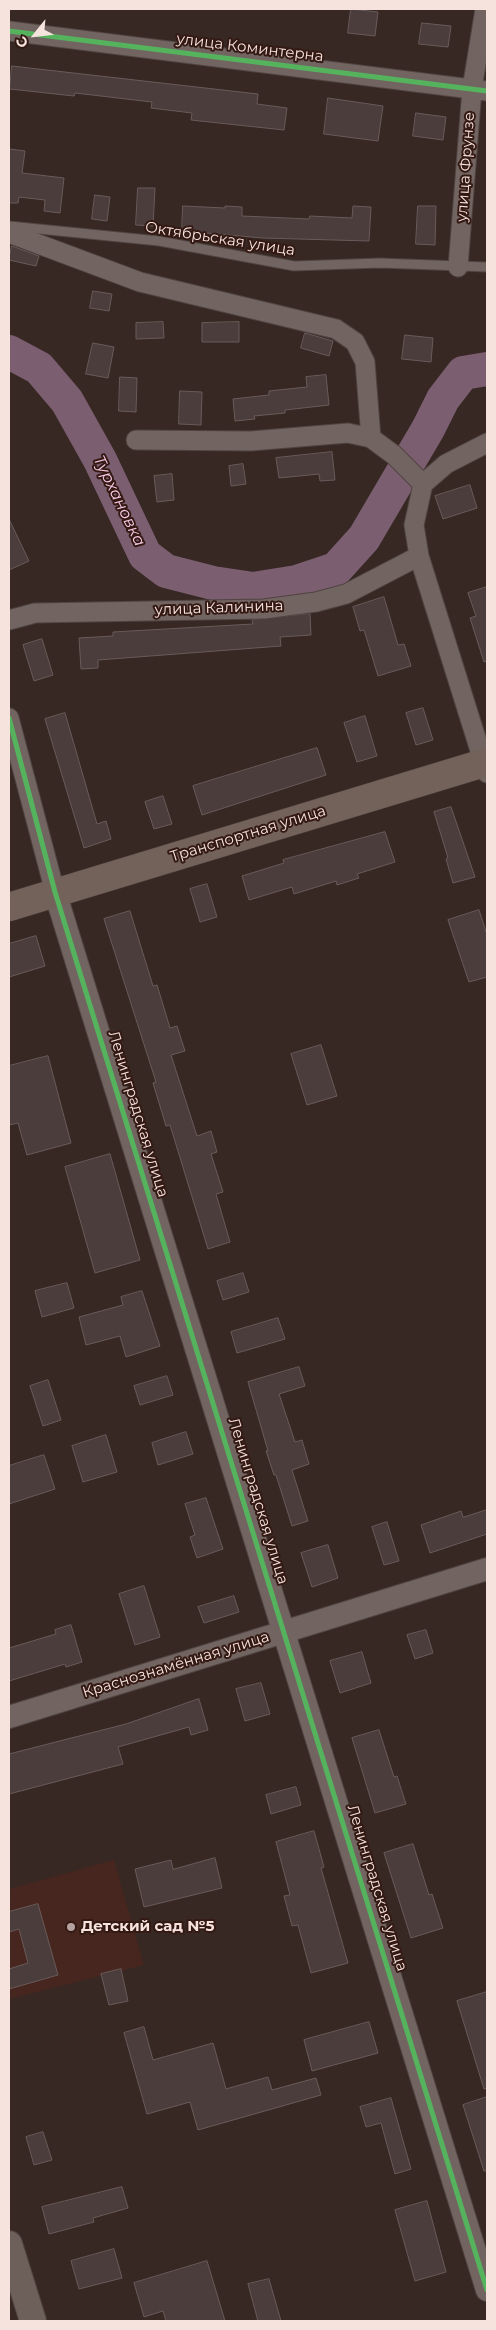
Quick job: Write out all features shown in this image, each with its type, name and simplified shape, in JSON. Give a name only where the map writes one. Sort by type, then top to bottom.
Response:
[{"type":"main road","name":"Транспортная улица","points":[[9,907],[486,766]]},
{"type":"main road","points":[[9,2244],[33,2321]]},
{"type":"street","name":"улица Фрунзе","points":[[458,267],[480,90],[485,9]]},
{"type":"street","name":"улица Коминтерна","points":[[9,31],[480,90]]},
{"type":"street","points":[[9,233],[140,282],[336,328],[356,342],[365,362],[371,438]]},
{"type":"street","points":[[136,440],[251,441],[348,433],[371,438],[394,455],[423,484]]},
{"type":"street","points":[[486,766],[419,556],[414,525],[423,484],[446,464],[487,443]]},
{"type":"street","name":"улица Калинина","points":[[9,620],[35,613],[264,609],[316,602],[346,594],[419,556]]},
{"type":"street","name":"Ленинградская улица","points":[[9,718],[55,892],[285,1631],[487,2290]]},
{"type":"street","name":"Краснознамённая улица","points":[[9,1718],[487,1569]]},
{"type":"lane","name":"Октябрьская улица","points":[[9,226],[158,241],[294,266],[380,263],[487,267]]},
{"type":"shaded area","name":"Детский сад №5","points":[[114,1860],[144,1965],[9,1999],[9,1889]]},
{"type":"building","points":[[351,9],[378,12],[375,36],[348,33]]},
{"type":"building","points":[[422,23],[451,26],[448,47],[419,44]]},
{"type":"building","points":[[12,66],[258,94],[257,104],[287,108],[284,130],[191,120],[192,113],[151,108],[152,102],[75,93],[74,96],[10,89]]},
{"type":"building","points":[[328,98],[383,106],[378,141],[324,134]]},
{"type":"building","points":[[416,113],[446,117],[443,140],[413,136]]},
{"type":"building","points":[[9,149],[25,151],[22,173],[64,178],[60,213],[44,211],[45,200],[19,197],[18,203],[9,203]]},
{"type":"building","points":[[138,188],[155,188],[153,226],[136,225]]},
{"type":"building","points":[[95,195],[110,197],[107,221],[92,219]]},
{"type":"building","points":[[183,206],[242,207],[242,216],[309,219],[310,216],[352,218],[353,206],[371,207],[369,241],[263,238],[182,231]]},
{"type":"building","points":[[418,206],[436,206],[435,245],[416,244]]},
{"type":"building","points":[[12,246],[39,256],[36,266],[9,260]]},
{"type":"building","points":[[93,291],[112,294],[109,311],[90,308]]},
{"type":"building","points":[[163,322],[164,338],[136,339],[136,323]]},
{"type":"building","points":[[239,322],[239,342],[202,342],[202,323]]},
{"type":"building","points":[[305,333],[333,341],[329,356],[301,348]]},
{"type":"building","points":[[405,335],[433,338],[431,362],[402,359]]},
{"type":"building","points":[[93,343],[114,347],[108,378],[86,374]]},
{"type":"building","points":[[326,375],[329,405],[285,410],[285,413],[254,416],[255,419],[235,421],[233,399],[269,395],[269,391],[307,387],[306,377]]},
{"type":"building","points":[[120,377],[137,378],[136,412],[119,411]]},
{"type":"building","points":[[180,391],[202,392],[201,425],[179,424]]},
{"type":"building","points":[[332,452],[335,480],[320,481],[319,474],[279,478],[276,458]]},
{"type":"building","points":[[243,464],[246,484],[231,486],[229,466]]},
{"type":"building","points":[[172,474],[174,500],[157,502],[154,476]]},
{"type":"building","points":[[470,485],[477,508],[443,519],[435,496]]},
{"type":"building","points":[[9,519],[29,561],[9,570]]},
{"type":"building","points":[[487,587],[487,661],[484,662],[470,618],[476,616],[468,593]]},
{"type":"building","points":[[384,597],[398,645],[404,644],[411,666],[378,676],[364,630],[360,631],[353,607]]},
{"type":"building","points":[[310,614],[311,635],[280,637],[281,646],[98,660],[98,668],[81,669],[79,638],[113,636],[113,632],[253,624],[252,620]]},
{"type":"building","points":[[42,639],[53,675],[34,681],[23,645]]},
{"type":"building","points":[[423,708],[433,740],[416,745],[406,713]]},
{"type":"building","points":[[65,713],[97,824],[106,821],[111,839],[84,848],[45,719]]},
{"type":"building","points":[[365,716],[377,756],[357,762],[344,723]]},
{"type":"building","points":[[317,748],[326,775],[202,815],[193,786]]},
{"type":"building","points":[[163,796],[172,824],[154,829],[145,802]]},
{"type":"building","points":[[451,807],[475,877],[453,883],[446,859],[448,858],[434,812]]},
{"type":"building","points":[[385,832],[395,862],[357,874],[359,878],[337,885],[336,881],[294,894],[292,887],[249,900],[242,876],[284,863],[283,860]]},
{"type":"building","points":[[207,884],[217,917],[200,922],[190,889]]},
{"type":"building","points":[[479,910],[487,935],[487,977],[469,982],[448,920]]},
{"type":"building","points":[[130,911],[153,986],[157,985],[170,1028],[177,1026],[185,1051],[171,1055],[197,1136],[211,1131],[217,1152],[211,1154],[223,1192],[216,1194],[230,1242],[208,1249],[170,1125],[166,1126],[153,1083],[156,1082],[104,919]]},
{"type":"building","points":[[36,936],[45,966],[9,977],[9,944]]},
{"type":"building","points":[[321,1045],[337,1096],[307,1105],[291,1054]]},
{"type":"building","points":[[48,1056],[71,1143],[27,1155],[18,1123],[9,1125],[9,1066]]},
{"type":"building","points":[[110,1154],[140,1260],[95,1273],[65,1167]]},
{"type":"building","points":[[243,1273],[249,1292],[223,1300],[217,1281]]},
{"type":"building","points":[[67,1283],[74,1308],[42,1317],[35,1291]]},
{"type":"building","points":[[142,1291],[160,1346],[126,1357],[120,1336],[86,1345],[79,1317],[123,1305],[121,1297]]},
{"type":"building","points":[[278,1318],[285,1339],[237,1353],[231,1332]]},
{"type":"building","points":[[299,1367],[305,1386],[279,1394],[295,1442],[302,1440],[309,1464],[292,1470],[308,1521],[292,1526],[276,1475],[274,1475],[266,1451],[268,1451],[248,1382]]},
{"type":"building","points":[[167,1376],[173,1395],[140,1405],[134,1386]]},
{"type":"building","points":[[48,1380],[61,1420],[43,1426],[30,1386]]},
{"type":"building","points":[[186,1432],[193,1454],[158,1465],[152,1443]]},
{"type":"building","points":[[106,1435],[117,1472],[83,1482],[72,1446]]},
{"type":"building","points":[[44,1455],[55,1489],[9,1504],[9,1466]]},
{"type":"building","points":[[206,1498],[223,1549],[197,1558],[190,1537],[195,1535],[185,1504]]},
{"type":"building","points":[[487,1510],[487,1534],[430,1553],[421,1525],[461,1511],[463,1517]]},
{"type":"building","points":[[387,1522],[399,1561],[384,1565],[372,1527]]},
{"type":"building","points":[[328,1545],[338,1578],[312,1587],[301,1553]]},
{"type":"building","points":[[144,1586],[160,1637],[135,1645],[119,1594]]},
{"type":"building","points":[[234,1596],[239,1612],[204,1623],[198,1607]]},
{"type":"building","points":[[71,1625],[82,1662],[66,1667],[65,1664],[9,1681],[9,1648],[56,1634],[55,1630]]},
{"type":"building","points":[[426,1630],[433,1653],[415,1659],[407,1635]]},
{"type":"building","points":[[362,1652],[371,1683],[340,1693],[330,1661]]},
{"type":"building","points":[[261,1683],[270,1714],[245,1721],[236,1689]]},
{"type":"building","points":[[199,1699],[208,1730],[191,1735],[189,1727],[118,1747],[123,1764],[9,1794],[9,1754],[126,1724]]},
{"type":"building","points":[[379,1730],[394,1777],[397,1776],[406,1804],[375,1813],[352,1738]]},
{"type":"building","points":[[296,1787],[301,1805],[271,1814],[266,1795]]},
{"type":"building","points":[[314,1831],[324,1867],[321,1868],[348,1963],[311,1973],[298,1925],[292,1926],[284,1896],[290,1895],[276,1842]]},
{"type":"building","points":[[413,1844],[429,1895],[432,1894],[443,1928],[411,1938],[384,1853]]},
{"type":"building","points":[[215,1858],[222,1888],[144,1907],[135,1869],[171,1860],[173,1869]]},
{"type":"building","points":[[38,1904],[58,1975],[9,1989],[9,1969],[28,1963],[19,1929],[9,1932],[9,1912]]},
{"type":"building","points":[[121,1969],[128,2001],[109,2005],[101,1974]]},
{"type":"building","points":[[487,1992],[487,2088],[484,2089],[457,2001]]},
{"type":"building","points":[[369,2022],[378,2053],[312,2071],[304,2040]]},
{"type":"building","points":[[144,2027],[153,2060],[213,2043],[226,2089],[268,2077],[272,2090],[316,2078],[321,2095],[198,2130],[190,2102],[147,2114],[124,2033]]},
{"type":"building","points":[[487,2097],[487,2171],[484,2171],[463,2105]]},
{"type":"building","points":[[391,2098],[411,2169],[395,2174],[381,2123],[366,2127],[360,2107]]},
{"type":"building","points":[[43,2132],[52,2160],[34,2165],[26,2137]]},
{"type":"building","points":[[122,2187],[128,2208],[93,2218],[94,2222],[49,2234],[42,2207]]},
{"type":"building","points":[[427,2201],[446,2272],[415,2281],[395,2210]]},
{"type":"building","points":[[114,2249],[122,2278],[79,2289],[71,2261]]},
{"type":"building","points":[[207,2261],[225,2321],[166,2321],[163,2311],[144,2317],[134,2283]]},
{"type":"building","points":[[269,2279],[281,2321],[258,2321],[248,2284]]},
{"type":"waterway","name":"Турхановка","points":[[9,352],[39,368],[67,401],[100,460],[145,555],[166,571],[213,583],[253,589],[297,582],[336,569],[364,538],[428,429],[443,399],[463,373],[487,369]]},
{"type":"cycle path","points":[[9,31],[487,91]]},
{"type":"cycle path","points":[[9,718],[55,892],[487,2290]]},
{"type":"place","name":"Детский сад №5","points":[[71,1927]]}]
